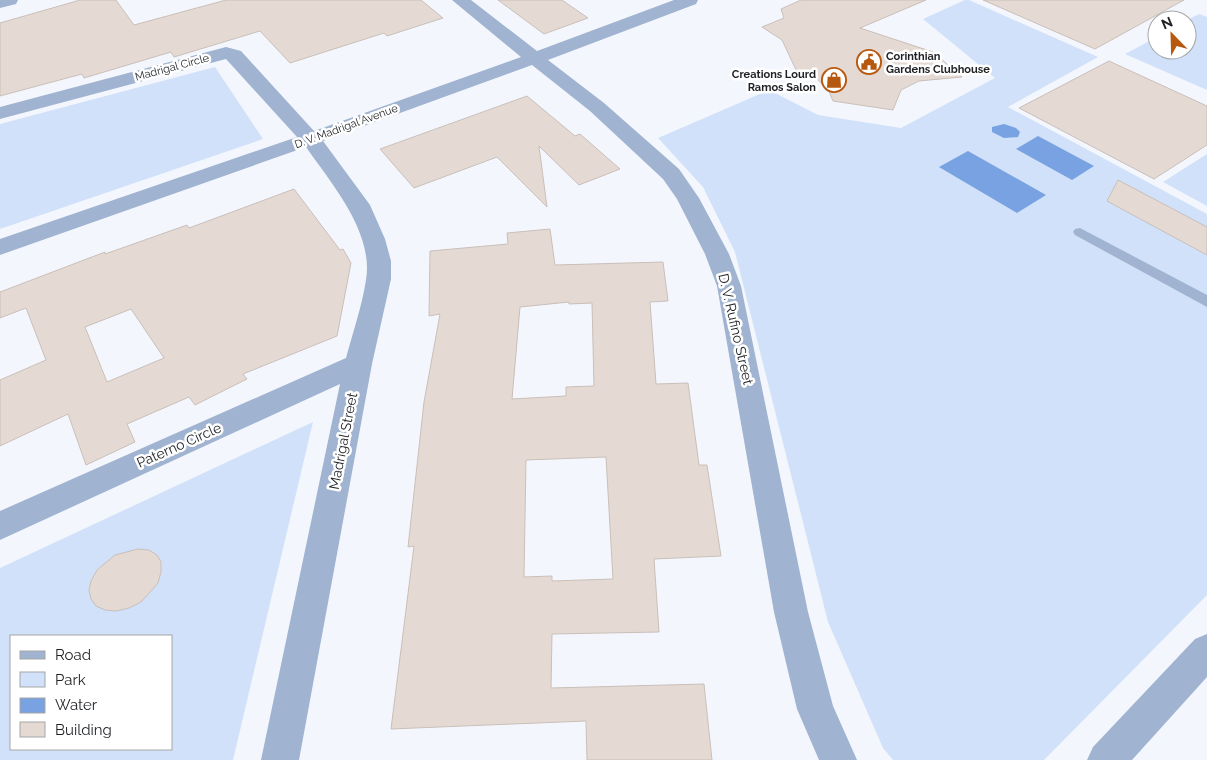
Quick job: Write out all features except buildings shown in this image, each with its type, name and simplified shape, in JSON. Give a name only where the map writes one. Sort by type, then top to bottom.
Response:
[{"type":"street","points":[[0,3],[10,0]]},
{"type":"street","name":"D. V. Rufino Street","points":[[460,0],[597,107],[672,174],[688,198],[717,254],[730,286],[791,612],[815,709],[838,760]]},
{"type":"street","name":"D. V. Madrigal Avenue","points":[[0,247],[535,59],[690,0]]},
{"type":"street","name":"Madrigal Circle","points":[[0,113],[226,53],[234,56],[310,139]]},
{"type":"street","name":"Madrigal Street","points":[[280,760],[358,364],[379,279],[379,261],[373,239],[359,205],[310,139]]},
{"type":"street","name":"Paterno Circle","points":[[0,526],[358,364]]},
{"type":"street","points":[[1106,760],[1207,651]]},
{"type":"lane","points":[[1080,232],[1207,302]]},
{"type":"green space","points":[[965,0],[969,0],[1098,57],[1008,107],[1207,214],[1207,595],[1044,760],[893,760],[883,748],[828,622],[735,252],[703,187],[658,138],[769,90],[818,115],[901,128],[995,78],[923,19]]},
{"type":"green space","points":[[1197,15],[1207,17],[1207,90],[1125,54],[1147,42],[1147,60],[1197,60]]},
{"type":"green space","points":[[215,67],[263,139],[0,229],[0,124]]},
{"type":"green space","points":[[1207,154],[1207,206],[1163,182]]},
{"type":"green space","points":[[313,422],[233,760],[0,760],[0,568]]},
{"type":"water","points":[[1004,124],[1016,128],[1020,132],[1018,137],[1004,138],[992,132],[992,127]]},
{"type":"water","points":[[1038,136],[1094,166],[1072,180],[1016,149]]},
{"type":"water","points":[[968,151],[1046,195],[1017,213],[939,167]]},
{"type":"place","name":"Corinthian Gardens Clubhouse","points":[[869,62]]},
{"type":"place","name":"Creations Lourd Ramos Salon","points":[[834,80]]}]
